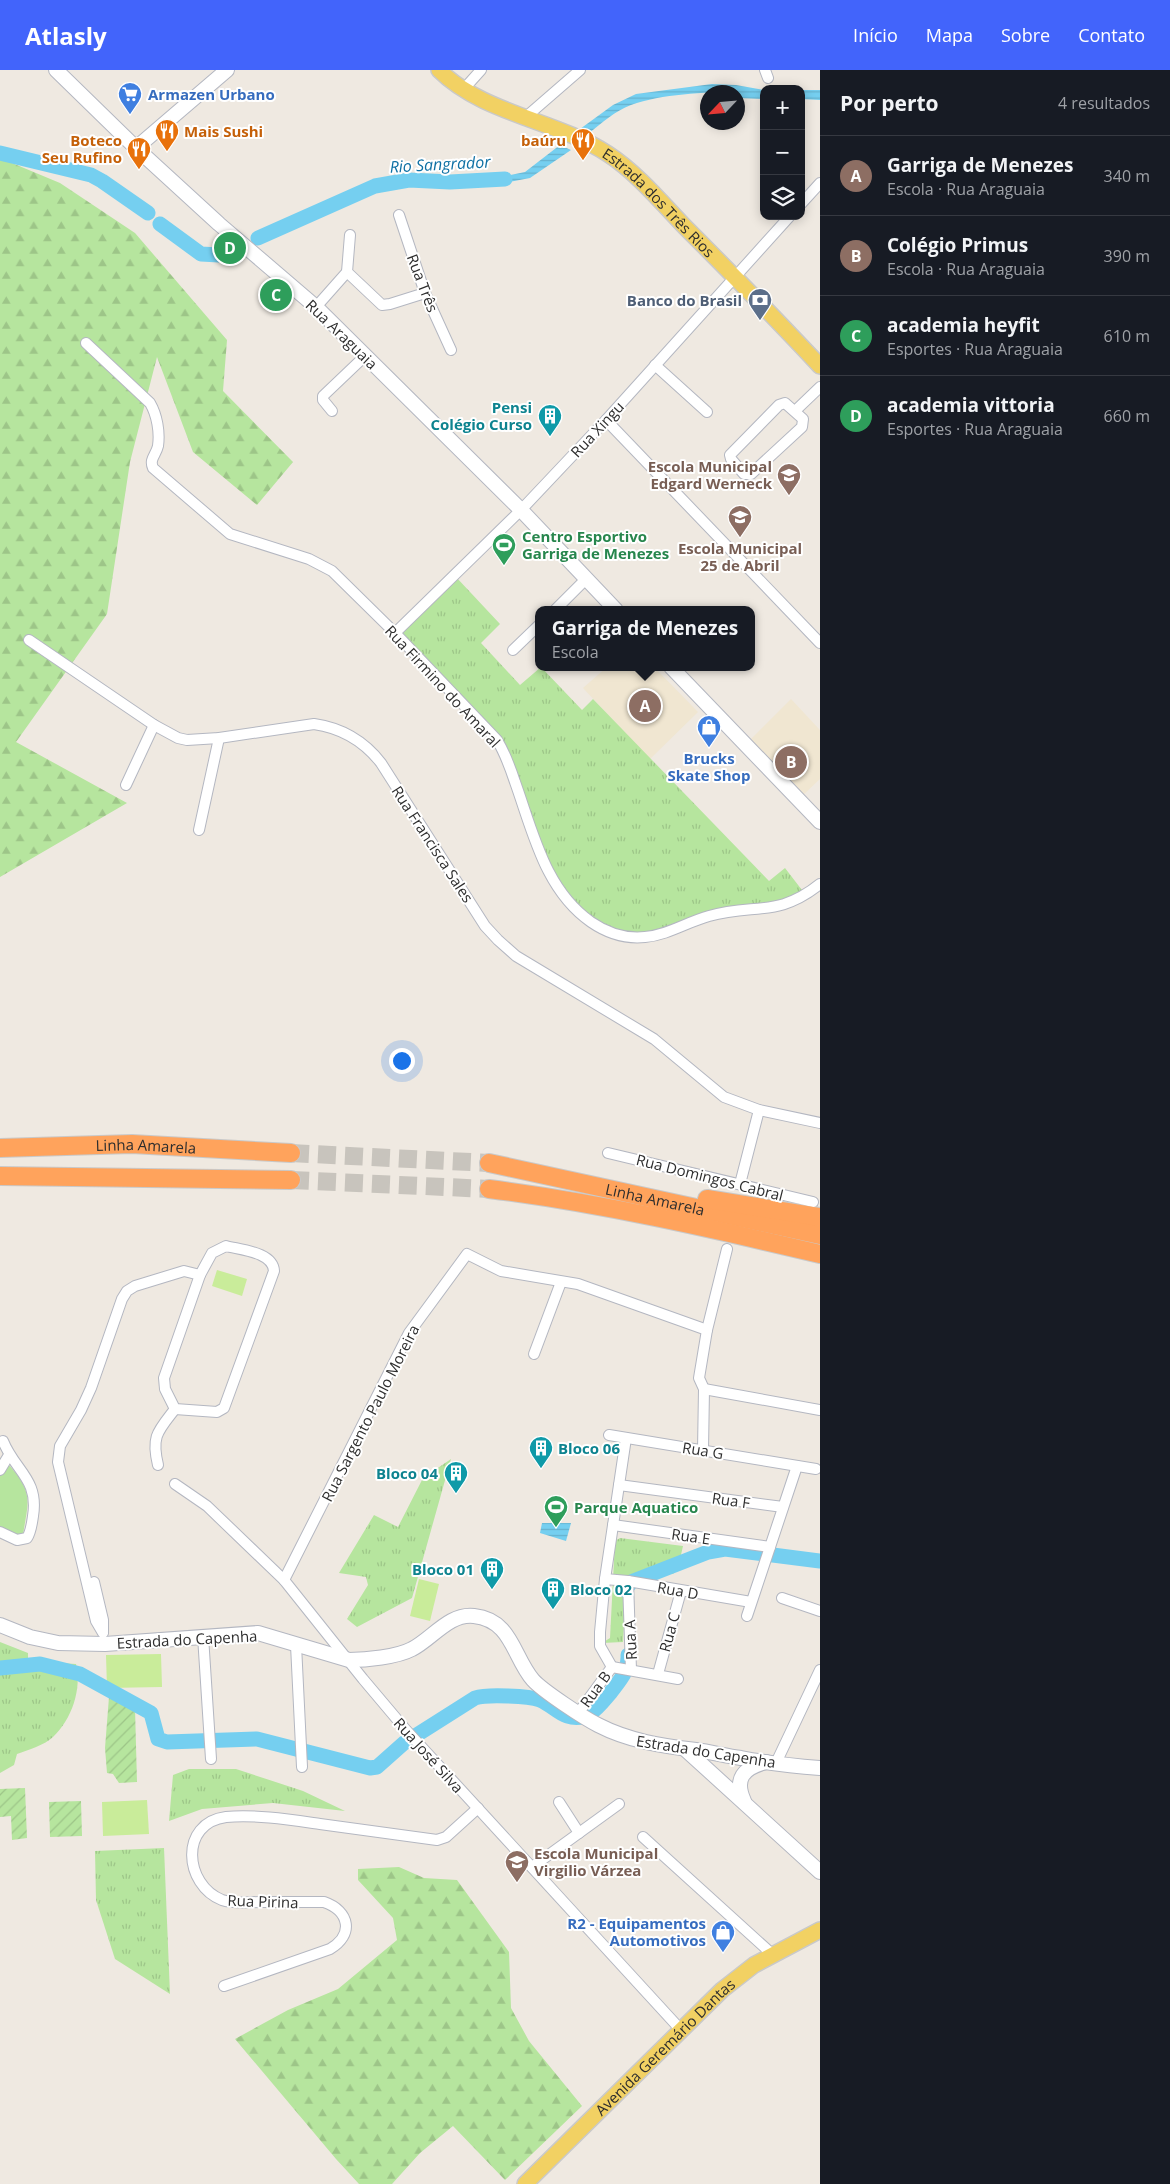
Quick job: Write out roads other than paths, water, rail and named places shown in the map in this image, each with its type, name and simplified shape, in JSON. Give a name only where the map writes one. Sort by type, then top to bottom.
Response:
[{"type":"highway","name":"Linha Amarela","points":[[0,1148],[132,1144],[291,1153]]},
{"type":"highway","name":"Linha Amarela","points":[[489,1163],[820,1235]]},
{"type":"highway","name":"Linha Amarela","points":[[0,1176],[291,1180]]},
{"type":"highway","name":"Linha Amarela","points":[[488,1189],[550,1197],[672,1219],[820,1254]]},
{"type":"highway","points":[[630,1193],[816,1210]]},
{"type":"main road","name":"Estrada dos Três Rios","points":[[439,70],[463,90],[488,103],[527,116],[592,145],[617,160],[735,277],[820,366]]},
{"type":"main road","name":"Avenida Geremário Dantas","points":[[525,2184],[722,1990],[754,1965],[820,1930]]},
{"type":"street","name":"Rua Araguaia","points":[[56,70],[136,148],[237,240],[316,307],[521,510],[612,606]]},
{"type":"street","points":[[136,148],[227,70]]},
{"type":"street","points":[[463,90],[481,70]]},
{"type":"street","points":[[527,116],[580,70]]},
{"type":"street","points":[[805,200],[820,183]]},
{"type":"street","name":"Rua Três","points":[[399,215],[425,293],[451,350]]},
{"type":"street","name":"Rua Xingu","points":[[396,633],[521,510],[606,420],[786,220]]},
{"type":"street","points":[[316,307],[347,272],[350,235]]},
{"type":"street","points":[[347,272],[382,304],[390,304],[425,293]]},
{"type":"street","name":"Rua Firmino do Amaral","points":[[86,343],[150,403],[154,410],[158,447],[151,460],[153,468],[230,534],[309,559],[332,571],[396,633],[497,740],[553,880],[571,906],[597,927],[632,938],[658,935],[710,916],[785,906],[820,884]]},
{"type":"street","points":[[332,411],[323,400],[323,396],[365,356]]},
{"type":"street","points":[[655,365],[707,412]]},
{"type":"street","points":[[795,411],[820,387]]},
{"type":"street","points":[[785,403],[795,411],[802,419],[802,427],[751,474],[744,474],[731,459],[732,452],[779,405],[785,403]]},
{"type":"street","points":[[606,420],[820,642]]},
{"type":"street","points":[[559,606],[586,579]]},
{"type":"street","points":[[513,650],[535,630]]},
{"type":"street","name":"Rua Francisca Sales","points":[[29,640],[168,734],[187,740],[219,738],[314,724],[330,727],[359,741],[370,749],[381,763],[480,918],[498,940],[516,956],[654,1039],[724,1097],[759,1110],[820,1123]]},
{"type":"street","points":[[675,671],[820,822]]},
{"type":"street","points":[[126,786],[154,725]]},
{"type":"street","points":[[199,830],[219,738]]},
{"type":"street","points":[[740,1184],[759,1110]]},
{"type":"street","name":"Rua Domingos Cabral","points":[[608,1153],[740,1184],[816,1210]]},
{"type":"street","points":[[226,1246],[267,1258],[274,1266],[274,1271],[224,1408],[216,1412],[175,1409],[164,1389],[164,1378],[200,1275],[212,1253],[226,1246]]},
{"type":"street","points":[[703,1450],[704,1389],[699,1378],[707,1330],[728,1249]]},
{"type":"street","name":"Rua Sargento Paulo Moreira","points":[[284,1580],[409,1333],[467,1254],[501,1271],[561,1282]]},
{"type":"street","points":[[104,1638],[96,1621],[85,1559],[69,1496],[60,1446],[81,1410],[91,1388],[122,1300],[127,1291],[135,1286],[184,1271],[200,1275]]},
{"type":"street","points":[[534,1354],[561,1282],[578,1284],[707,1330]]},
{"type":"street","points":[[704,1389],[820,1410]]},
{"type":"street","points":[[158,1465],[156,1456],[157,1432],[175,1409]]},
{"type":"street","name":"Rua G","points":[[609,1435],[816,1469]]},
{"type":"street","name":"Rua B","points":[[626,1438],[605,1579],[600,1646],[622,1668],[678,1679]]},
{"type":"street","points":[[0,1532],[17,1540],[27,1538],[30,1534],[34,1508],[34,1494],[28,1479],[8,1455],[3,1441]]},
{"type":"street","points":[[0,1470],[8,1455]]},
{"type":"street","points":[[747,1616],[797,1466]]},
{"type":"street","name":"Rua José Silva","points":[[174,1484],[207,1506],[284,1580],[406,1730],[681,2030]]},
{"type":"street","name":"Rua F","points":[[619,1485],[783,1507]]},
{"type":"street","name":"Rua E","points":[[613,1525],[770,1547]]},
{"type":"street","name":"Rua D","points":[[605,1579],[628,1581],[751,1602]]},
{"type":"street","name":"Rua A","points":[[622,1668],[628,1581]]},
{"type":"street","name":"Rua C","points":[[658,1674],[680,1591]]},
{"type":"street","points":[[782,1598],[820,1611]]},
{"type":"street","name":"Estrada do Capenha","points":[[0,1625],[30,1637],[58,1643],[104,1638],[258,1633],[349,1660],[360,1660],[410,1650],[457,1618],[474,1616],[491,1621],[503,1630],[512,1640],[526,1672],[534,1681],[597,1724],[635,1741],[686,1750],[820,1768]]},
{"type":"street","points":[[203,1636],[212,1758]]},
{"type":"street","points":[[296,1645],[302,1767]]},
{"type":"street","name":"Rua B","points":[[579,1712],[622,1668]]},
{"type":"street","points":[[744,1801],[740,1792],[740,1780],[749,1768],[771,1762],[820,1670]]},
{"type":"street","points":[[686,1750],[820,1872]]},
{"type":"street","points":[[559,1802],[579,1833]]},
{"type":"street","points":[[532,1867],[619,1804]]},
{"type":"street","name":"Rua Pirina","points":[[224,1986],[330,1949],[338,1944],[345,1935],[346,1924],[343,1914],[335,1906],[324,1902],[230,1902],[209,1892],[202,1885],[195,1872],[192,1852],[194,1840],[205,1825],[226,1817],[281,1818],[437,1840],[446,1837],[478,1808]]},
{"type":"street","points":[[643,1837],[772,1954]]},
{"type":"water","points":[[712,84],[736,85],[704,85]]},
{"type":"water","points":[[700,86],[700,93],[643,101],[620,110],[589,133],[580,129],[613,105],[636,94]]},
{"type":"water","points":[[745,87],[760,89],[760,99],[745,98]]},
{"type":"water","points":[[805,90],[820,90],[820,100],[805,99]]},
{"type":"water","points":[[560,145],[571,150],[530,178],[509,182],[485,180],[525,172]]},
{"type":"water","name":"Parque Aquatico","points":[[542,1523],[571,1523],[566,1541],[540,1533]]},
{"type":"waterway","name":"Rio Sangrador","points":[[0,153],[91,175],[148,213]]},
{"type":"waterway","name":"Rio Sangrador","points":[[258,238],[375,186],[409,180],[450,182],[505,179]]},
{"type":"waterway","name":"Rio Sangrador","points":[[160,224],[201,254],[219,255],[232,249]]},
{"type":"waterway","points":[[625,1590],[631,1582],[708,1552],[725,1549],[820,1561]]},
{"type":"waterway","points":[[0,1668],[40,1664],[80,1674],[151,1713],[158,1739],[167,1742],[257,1739],[370,1768],[377,1767],[404,1743],[475,1698],[498,1696],[535,1699],[544,1702],[567,1716],[574,1718],[587,1715],[602,1703],[621,1679],[627,1666],[628,1655]]},
{"type":"tunnel","points":[[291,1153],[489,1163]]},
{"type":"tunnel","points":[[291,1180],[489,1189]]},
{"type":"place","name":"Armazen Urbano","points":[[130,115]]},
{"type":"place","name":"Mais Sushi","points":[[167,152]]},
{"type":"place","name":"baúru","points":[[583,161]]},
{"type":"place","name":"Boteco Seu Rufino","points":[[139,170]]},
{"type":"place","name":"academia vittoria","points":[[230,248]]},
{"type":"place","name":"academia heyfit","points":[[276,295]]},
{"type":"place","name":"Banco do Brasil","points":[[760,321]]},
{"type":"place","name":"Pensi Colégio Curso","points":[[550,437]]},
{"type":"place","name":"Escola Municipal Edgard Werneck","points":[[789,496]]},
{"type":"place","name":"Escola Municipal 25 de Abril","points":[[740,538]]},
{"type":"place","name":"Centro Esportivo Garriga de Menezes","points":[[504,566]]},
{"type":"place","name":"Garriga de Menezes","points":[[645,706]]},
{"type":"place","name":"Brucks Skate Shop","points":[[709,748]]},
{"type":"place","name":"Colégio Primus","points":[[791,762]]},
{"type":"place","name":"Bloco 06","points":[[541,1469]]},
{"type":"place","name":"Bloco 04","points":[[456,1494]]},
{"type":"place","name":"Parque Aquatico","points":[[556,1528]]},
{"type":"place","name":"Bloco 01","points":[[492,1590]]},
{"type":"place","name":"Bloco 02","points":[[553,1610]]},
{"type":"place","name":"Escola Municipal Virgilio Várzea","points":[[517,1883]]},
{"type":"place","name":"R2 - Equipamentos Automotivos","points":[[723,1953]]}]
